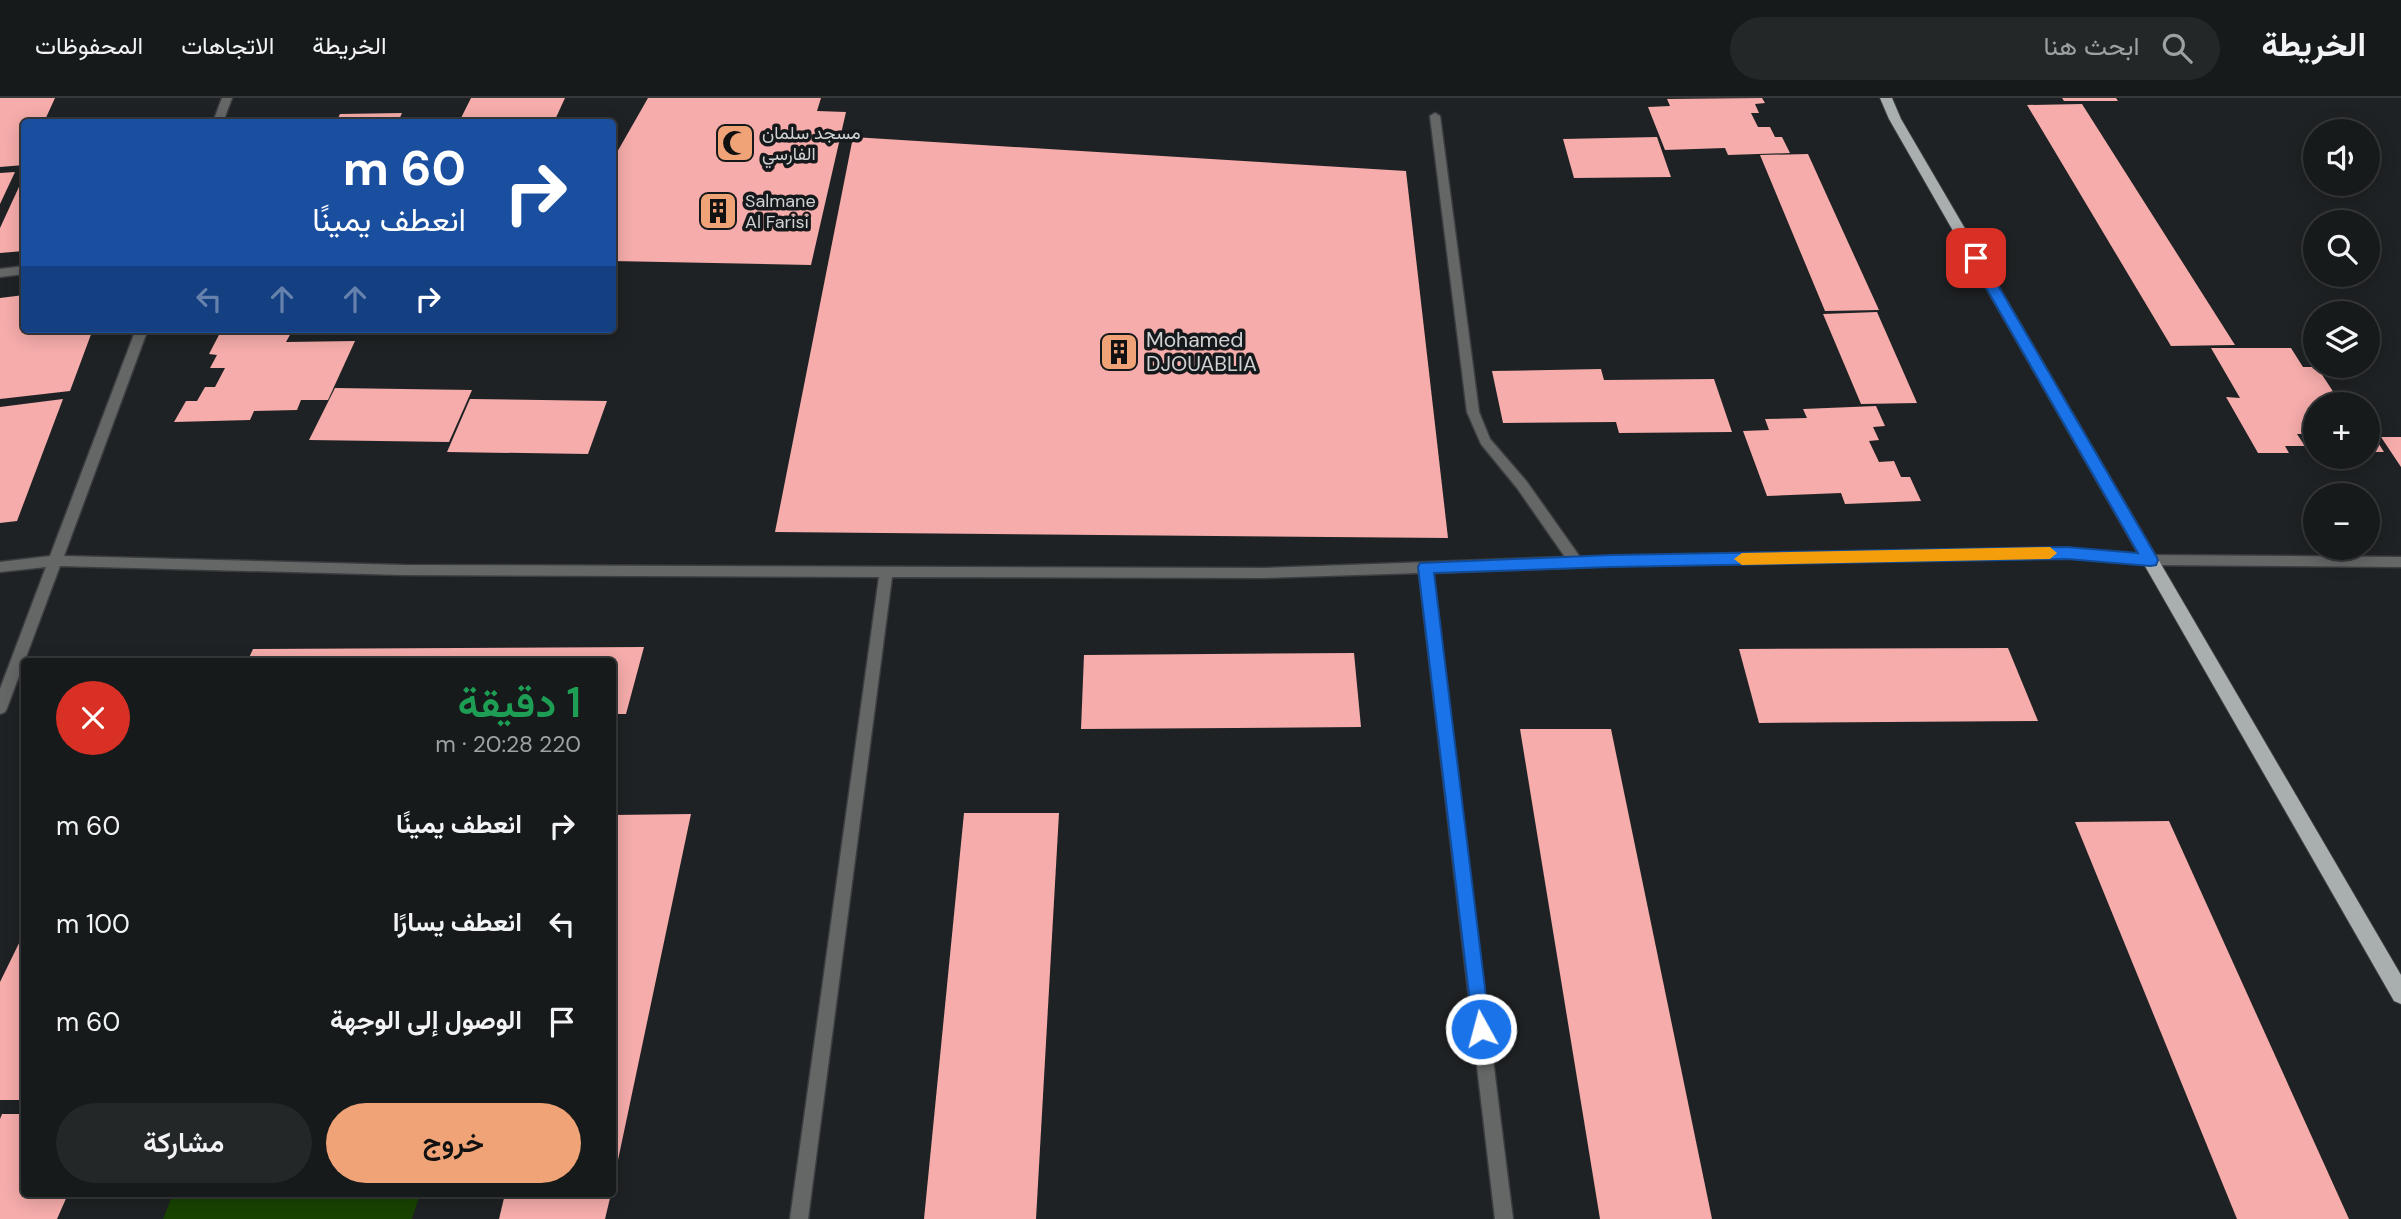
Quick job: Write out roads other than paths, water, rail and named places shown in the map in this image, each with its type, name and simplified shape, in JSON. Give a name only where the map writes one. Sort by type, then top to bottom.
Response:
[{"type":"main road","points":[[1886,98],[1902,131],[2401,993]]},
{"type":"street","points":[[219,119],[227,98]]},
{"type":"street","points":[[1435,116],[1473,412],[1485,441],[1522,485],[1576,562]]},
{"type":"street","points":[[0,273],[21,271]]},
{"type":"street","points":[[0,708],[141,333]]},
{"type":"street","points":[[0,567],[57,561],[404,570],[1263,573],[1576,562],[2067,553],[2150,560],[2401,562]]},
{"type":"street","points":[[1425,567],[1504,1219]]},
{"type":"street","points":[[799,1219],[887,572]]},
{"type":"place","name":"مسجد سلمان الفارسي","points":[[735,143]]},
{"type":"place","name":"Salmane Al Farisi","points":[[718,211]]},
{"type":"place","name":"Mohamed DJOUABLIA","points":[[1119,352]]}]
